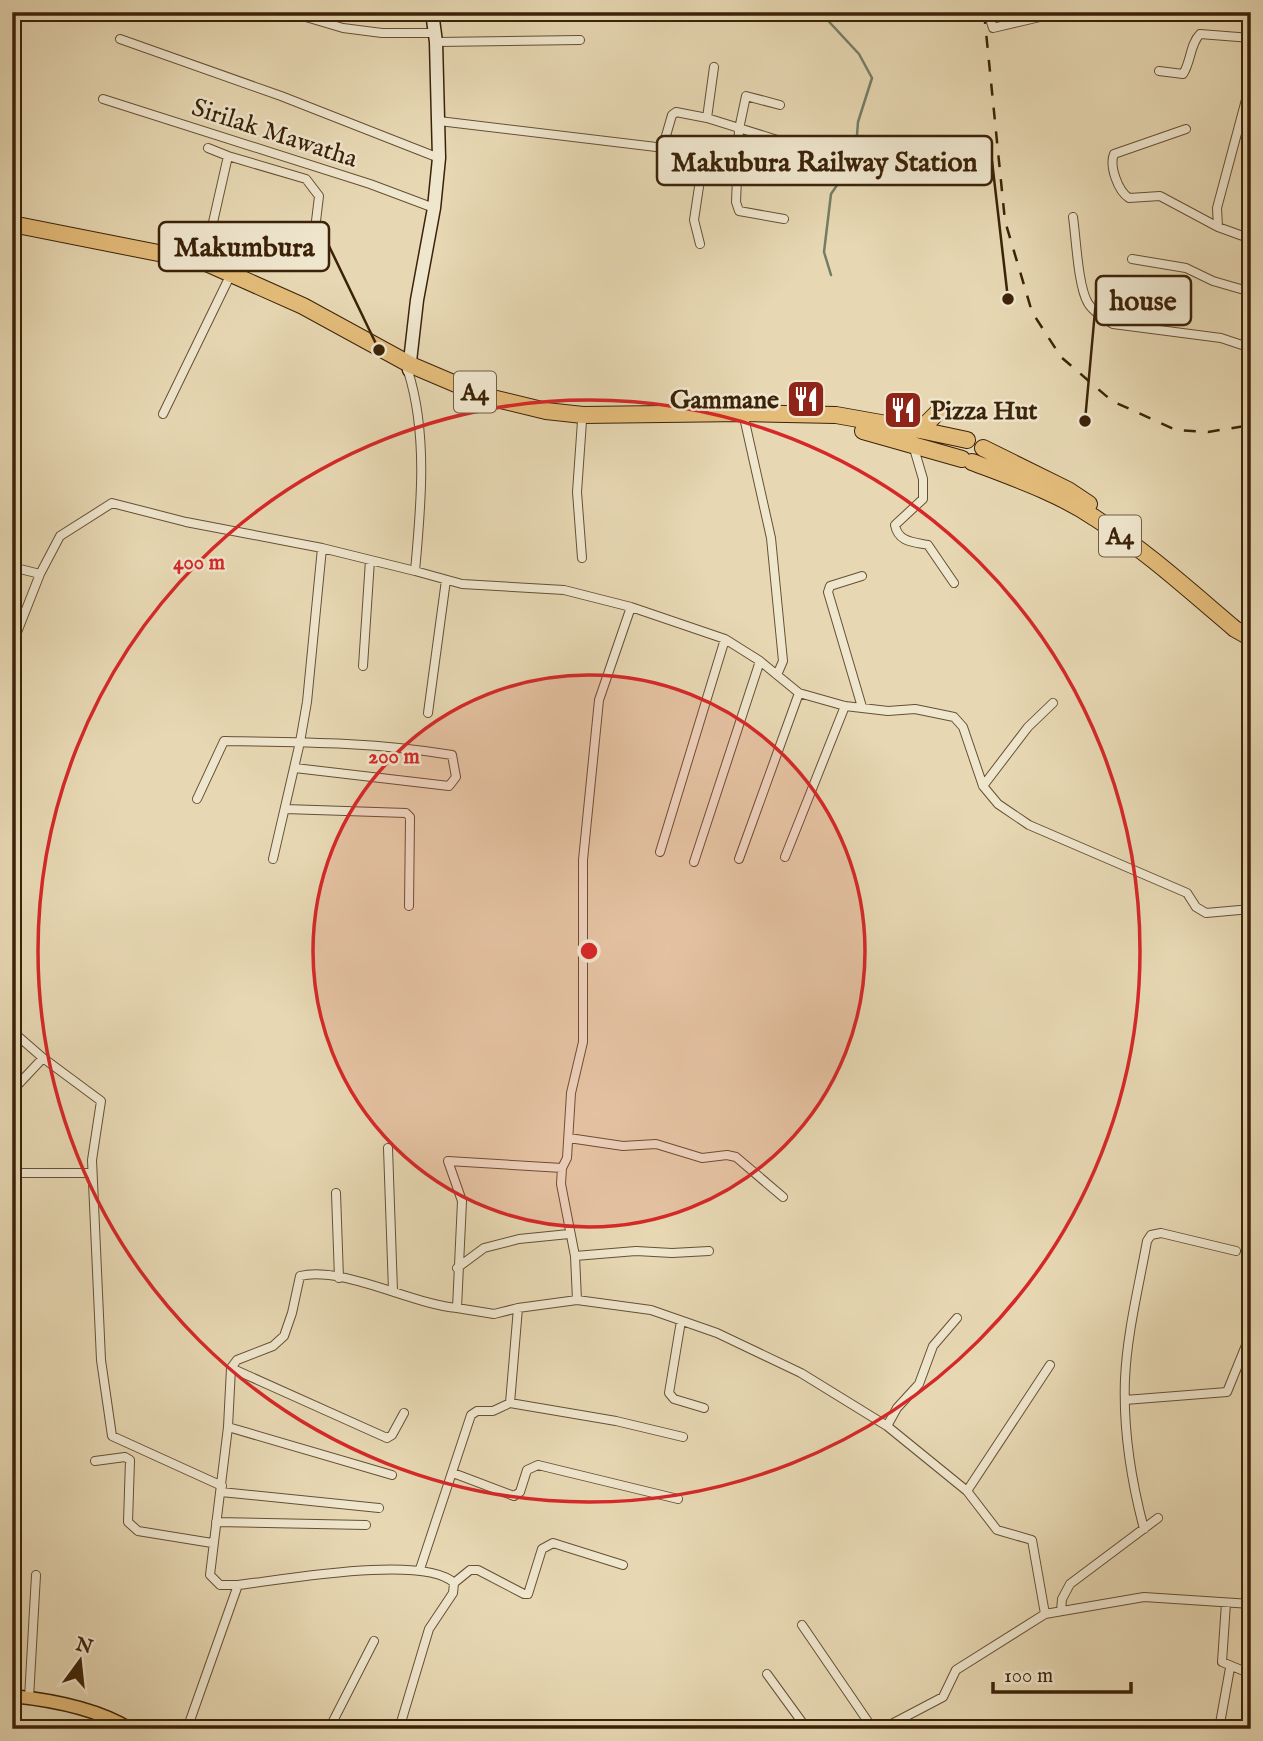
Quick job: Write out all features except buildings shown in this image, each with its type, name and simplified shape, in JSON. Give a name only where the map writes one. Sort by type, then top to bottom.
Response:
[{"type":"highway","name":"A4","points":[[12,224],[204,262],[303,306],[409,368],[484,396],[546,411],[583,415],[744,416]]},
{"type":"highway","name":"A4","points":[[12,231],[194,265],[300,311],[409,368],[483,402],[545,417],[582,421],[836,415],[916,436],[967,440]]},
{"type":"highway","points":[[916,436],[941,409]]},
{"type":"highway","name":"A4","points":[[916,436],[967,461],[1033,486],[1094,517],[1133,545],[1235,629],[1251,638]]},
{"type":"highway","points":[[967,440],[973,440],[983,448],[979,459],[967,461],[959,449],[967,440]]},
{"type":"highway","name":"A4","points":[[983,448],[1103,512],[1251,626]]},
{"type":"main road","points":[[12,1696],[32,1698],[110,1717],[130,1729]]},
{"type":"street","points":[[289,12],[343,28],[382,33],[436,38],[580,40]]},
{"type":"street","points":[[415,571],[421,512],[421,470],[417,412],[409,368],[434,208],[439,158],[436,38],[432,12]]},
{"type":"street","points":[[988,12],[993,28],[1040,17]]},
{"type":"street","points":[[1159,71],[1183,74],[1191,58],[1196,37],[1202,33],[1251,37]]},
{"type":"street","points":[[120,39],[281,96],[439,158]]},
{"type":"street","points":[[707,118],[714,67]]},
{"type":"street","points":[[1218,227],[1219,200],[1251,81]]},
{"type":"street","points":[[780,105],[746,96],[739,129],[736,202],[739,211],[784,219]]},
{"type":"street","name":"Sirilak Mawatha","points":[[103,100],[370,184],[434,208]]},
{"type":"street","points":[[663,146],[672,115],[676,111],[790,144]]},
{"type":"street","points":[[439,121],[698,152],[703,160],[694,220],[700,244]]},
{"type":"street","points":[[1186,129],[1114,154],[1111,160],[1120,190],[1129,198],[1156,194],[1218,227],[1251,239]]},
{"type":"street","points":[[208,148],[306,179],[319,196],[316,222]]},
{"type":"street","points":[[204,262],[228,156]]},
{"type":"street","points":[[1073,216],[1083,288],[1088,303],[1101,317],[1113,324],[1222,338],[1251,348]]},
{"type":"street","points":[[1132,259],[1186,268],[1213,281],[1251,292]]},
{"type":"street","points":[[163,414],[229,278]]},
{"type":"street","points":[[744,416],[771,538],[783,662],[777,675]]},
{"type":"street","points":[[582,421],[577,492],[582,558]]},
{"type":"street","points":[[916,436],[923,479],[923,499],[895,525],[897,533],[902,539],[928,545],[954,583]]},
{"type":"street","points":[[12,645],[40,574],[60,536],[112,503],[186,522],[322,548],[462,584],[564,590],[631,607],[725,639],[760,661],[799,692],[845,706],[888,711],[915,709],[954,717],[964,727],[983,786],[998,804],[1029,825],[1187,892],[1196,907],[1206,913],[1251,909]]},
{"type":"street","points":[[273,859],[295,768],[307,702],[322,548]]},
{"type":"street","points":[[363,666],[370,560]]},
{"type":"street","points":[[12,567],[40,574]]},
{"type":"street","points":[[862,576],[831,586],[828,592],[863,707]]},
{"type":"street","points":[[428,713],[446,579]]},
{"type":"street","points":[[577,1300],[575,1256],[561,1184],[562,1168],[567,1158],[572,1093],[583,1042],[583,860],[599,700],[631,607]]},
{"type":"street","points":[[660,852],[725,639]]},
{"type":"street","points":[[694,862],[760,661]]},
{"type":"street","points":[[739,859],[799,692]]},
{"type":"street","points":[[983,786],[1028,727],[1053,704]]},
{"type":"street","points":[[785,857],[845,706]]},
{"type":"street","points":[[197,799],[224,741],[300,742],[417,749],[452,755],[456,777],[449,786],[295,768]]},
{"type":"street","points":[[285,809],[406,813],[411,817],[409,906]]},
{"type":"street","points":[[12,1031],[101,1101],[92,1173],[101,1360],[112,1436],[222,1489],[379,1508]]},
{"type":"street","points":[[12,1091],[43,1058]]},
{"type":"street","points":[[569,1138],[623,1146],[656,1144],[702,1158],[727,1155],[736,1157],[783,1197]]},
{"type":"street","points":[[388,1148],[393,1292]]},
{"type":"street","points":[[457,1308],[462,1201],[448,1161],[562,1168]]},
{"type":"street","points":[[12,1173],[92,1173]]},
{"type":"street","points":[[336,1193],[339,1278]]},
{"type":"street","points":[[1144,1529],[1134,1491],[1127,1445],[1125,1378],[1147,1241],[1151,1235],[1161,1233],[1236,1251]]},
{"type":"street","points":[[457,1268],[484,1248],[519,1239],[569,1234]]},
{"type":"street","points":[[575,1256],[636,1251],[709,1251]]},
{"type":"street","points":[[454,1583],[449,1577],[419,1569],[355,1571],[238,1585],[220,1585],[209,1576],[222,1489],[231,1368],[237,1360],[273,1346],[284,1336],[300,1276],[314,1273],[393,1292],[436,1306],[494,1314],[577,1300],[651,1310],[716,1334],[802,1373],[887,1426],[967,1492],[997,1530],[1032,1540],[1045,1614]]},
{"type":"street","points":[[510,1403],[518,1308]]},
{"type":"street","points":[[887,1426],[897,1408],[919,1384],[933,1346],[957,1318]]},
{"type":"street","points":[[681,1321],[669,1393],[674,1399],[704,1408]]},
{"type":"street","points":[[1125,1400],[1227,1392],[1251,1333]]},
{"type":"street","points":[[967,1492],[1050,1365]]},
{"type":"street","points":[[231,1368],[387,1438],[392,1435],[404,1413]]},
{"type":"street","points":[[419,1569],[471,1415],[477,1411],[493,1411],[510,1403],[616,1421],[683,1437]]},
{"type":"street","points":[[228,1427],[392,1475]]},
{"type":"street","points":[[95,1461],[125,1457],[130,1460],[128,1522],[138,1531],[212,1544]]},
{"type":"street","points":[[453,1473],[514,1496],[520,1492],[527,1469],[538,1465],[678,1499]]},
{"type":"street","points":[[1061,1611],[1062,1600],[1070,1584],[1158,1518]]},
{"type":"street","points":[[216,1522],[366,1525]]},
{"type":"street","points":[[399,1729],[429,1629],[453,1593],[454,1583],[470,1570],[478,1570],[528,1594],[542,1549],[553,1543],[623,1564]]},
{"type":"street","points":[[32,1698],[38,1579]]},
{"type":"street","points":[[187,1729],[238,1585]]},
{"type":"street","points":[[883,1729],[943,1697],[957,1670],[1045,1614],[1144,1597],[1251,1604]]},
{"type":"street","points":[[1226,1603],[1222,1662],[1230,1668],[1251,1674]]},
{"type":"street","points":[[802,1625],[873,1729]]},
{"type":"street","points":[[329,1729],[374,1641]]},
{"type":"street","points":[[1219,1729],[1230,1668]]},
{"type":"street","points":[[767,1674],[807,1729]]},
{"type":"waterway","points":[[820,12],[859,54],[872,78],[858,122],[856,148],[846,172],[831,194],[824,252],[831,275]]},
{"type":"railway","points":[[984,12],[1005,221],[1032,312],[1061,357],[1112,401],[1176,430],[1208,432],[1251,425]]},
{"type":"place","name":"Makubura Railway Station","points":[[1008,299]]},
{"type":"place","name":"Makumbura","points":[[379,350]]},
{"type":"place","name":"Gammane","points":[[806,399]]},
{"type":"place","name":"Pizza Hut","points":[[903,410]]},
{"type":"place","name":"house","points":[[1085,421]]}]
